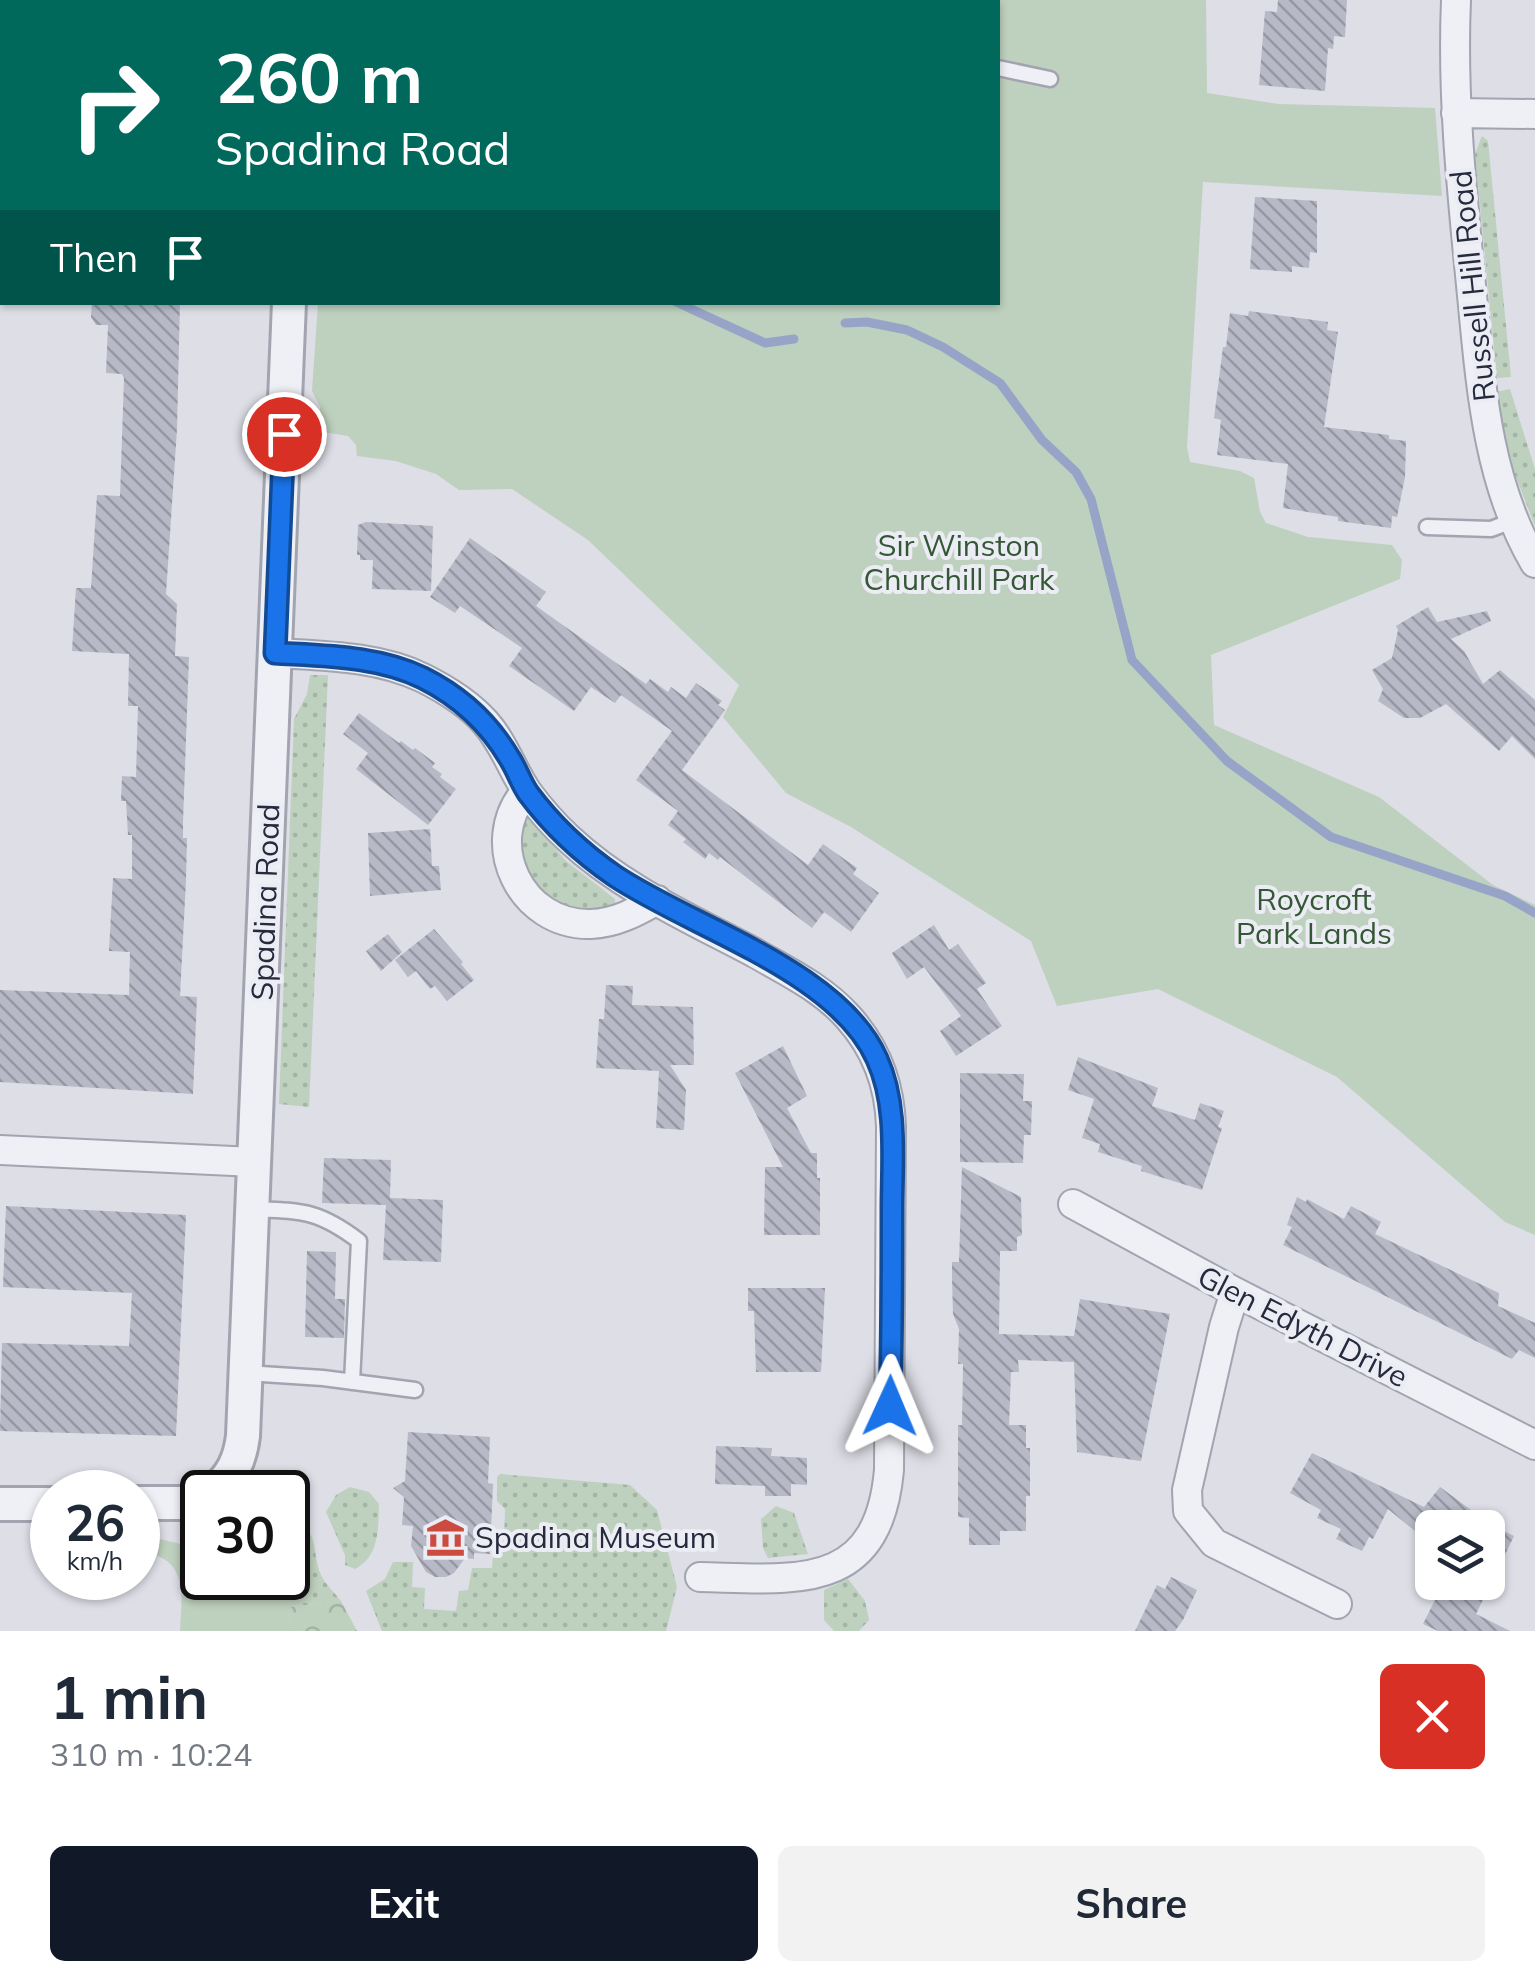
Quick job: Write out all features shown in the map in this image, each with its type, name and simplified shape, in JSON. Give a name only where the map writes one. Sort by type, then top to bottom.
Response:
[{"type":"street","name":"Russell Hill Road","points":[[1456,0],[1453,72],[1462,202],[1488,433],[1516,520],[1535,563]]},
{"type":"street","points":[[1456,113],[1535,114]]},
{"type":"street","name":"Spadina Road","points":[[233,1470],[240,1455],[246,1373],[290,305]]},
{"type":"street","points":[[275,653],[381,663],[422,678],[457,698],[482,718],[498,738],[526,791],[569,839],[614,875],[801,978],[830,998],[877,1058],[891,1108],[889,1470],[878,1524],[858,1552],[824,1572],[791,1578],[700,1577]]},
{"type":"street","points":[[526,791],[514,806],[507,840],[508,860],[516,884],[540,910],[562,921],[588,924],[610,922],[657,900]]},
{"type":"street","points":[[0,1150],[254,1162]]},
{"type":"street","name":"Glen Edyth Drive","points":[[1073,1204],[1234,1292],[1535,1445]]},
{"type":"street","points":[[1234,1292],[1187,1490],[1188,1511],[1214,1543],[1337,1604]]},
{"type":"street","points":[[0,1504],[30,1504]]},
{"type":"lane","points":[[1000,68],[1050,79]]},
{"type":"lane","points":[[1426,526],[1491,529],[1516,520]]},
{"type":"lane","points":[[252,1208],[300,1210],[324,1217],[359,1241],[352,1382]]},
{"type":"lane","points":[[246,1373],[415,1390]]},
{"type":"green space","name":"Sir Winston Churchill Park","points":[[1000,0],[1206,0],[1207,93],[1278,104],[1435,108],[1442,196],[1203,182],[1187,447],[1190,462],[1240,471],[1254,478],[1266,523],[1308,537],[1392,545],[1402,560],[1400,579],[1211,655],[1214,725],[1379,797],[1493,885],[1535,905],[1535,1235],[1505,1222],[1337,1077],[1158,989],[1057,1006],[1031,941],[851,827],[786,793],[723,717],[739,685],[588,540],[512,489],[459,490],[436,474],[396,461],[357,456],[356,445],[348,436],[318,431],[320,407],[312,391],[318,305],[1000,305]]},
{"type":"green space","points":[[1482,136],[1488,141],[1511,377],[1497,378],[1475,154]]},
{"type":"green space","points":[[1510,389],[1535,469],[1535,526],[1508,457],[1496,392]]},
{"type":"green space","points":[[310,675],[328,675],[309,1107],[279,1104],[294,719],[307,694]]},
{"type":"green space","points":[[523,816],[566,861],[615,899],[615,903],[584,910],[568,907],[540,891],[522,865],[519,845]]},
{"type":"green space","points":[[500,1474],[630,1485],[657,1510],[677,1587],[666,1631],[382,1631],[366,1591],[385,1579],[393,1562],[413,1562],[412,1587],[425,1588],[424,1609],[456,1611],[459,1591],[468,1590],[472,1568],[492,1568],[494,1541],[504,1541],[505,1509],[497,1501]]},
{"type":"green space","points":[[350,1487],[369,1492],[379,1504],[373,1549],[355,1569],[345,1565],[345,1555],[326,1512],[336,1495]]},
{"type":"green space","points":[[776,1506],[794,1513],[808,1554],[768,1558],[763,1548],[761,1519]]},
{"type":"green space","points":[[310,1533],[321,1575],[341,1601],[290,1607],[289,1631],[240,1631],[268,1600],[310,1600]]},
{"type":"green space","points":[[160,1539],[180,1544],[180,1584],[174,1569],[160,1558]]},
{"type":"green space","points":[[848,1579],[865,1601],[869,1620],[859,1631],[834,1631],[824,1620],[824,1590]]},
{"type":"green space","points":[[290,1600],[289,1631],[180,1631],[181,1603]]},
{"type":"green space","points":[[341,1601],[357,1631],[289,1631],[290,1607]]},
{"type":"building","points":[[1278,0],[1347,0],[1345,37],[1334,36],[1333,49],[1328,48],[1325,91],[1259,85],[1265,11],[1277,12]]},
{"type":"building","points":[[1255,197],[1317,201],[1317,253],[1310,252],[1309,268],[1292,266],[1292,272],[1250,269]]},
{"type":"building","points":[[92,305],[180,305],[177,429],[166,594],[177,604],[175,656],[189,657],[180,996],[197,997],[193,1094],[0,1082],[0,990],[129,995],[130,952],[109,951],[113,878],[132,879],[132,835],[128,835],[126,801],[121,801],[122,776],[136,777],[138,706],[128,706],[129,654],[72,651],[76,588],[91,588],[97,495],[120,496],[124,378],[122,374],[106,373],[108,325],[96,325],[91,317]]},
{"type":"building","points":[[1249,311],[1328,322],[1327,330],[1338,332],[1324,427],[1389,435],[1389,439],[1406,441],[1405,477],[1391,528],[1283,508],[1288,464],[1217,455],[1221,420],[1214,418],[1230,313],[1248,316]]},
{"type":"building","points":[[366,522],[433,526],[431,591],[372,589],[373,560],[360,560],[357,555],[358,525]]},
{"type":"building","points":[[470,538],[546,592],[536,606],[646,684],[650,679],[668,692],[671,687],[686,698],[696,683],[722,701],[718,705],[725,710],[682,770],[808,865],[823,844],[857,868],[853,874],[879,893],[851,932],[824,912],[812,928],[720,857],[718,860],[709,853],[705,859],[683,842],[686,839],[668,825],[678,811],[636,780],[672,731],[621,695],[615,703],[591,687],[574,711],[509,666],[522,648],[460,606],[455,613],[430,597]]},
{"type":"building","points":[[1428,607],[1437,622],[1487,611],[1491,621],[1451,639],[1464,651],[1483,684],[1500,670],[1535,700],[1535,759],[1512,736],[1499,751],[1446,704],[1420,718],[1404,718],[1378,701],[1383,689],[1372,670],[1392,658],[1396,626]]},
{"type":"building","points":[[359,713],[399,743],[415,748],[435,763],[432,767],[442,774],[440,777],[456,789],[428,825],[356,769],[368,753],[343,734]]},
{"type":"building","points":[[430,829],[432,866],[439,866],[441,890],[370,896],[368,833]]},
{"type":"building","points":[[934,925],[949,950],[958,944],[986,983],[977,989],[1002,1026],[956,1056],[940,1031],[961,1016],[924,967],[907,979],[892,953]]},
{"type":"building","points":[[434,929],[474,980],[447,1001],[435,986],[430,989],[416,971],[408,977],[395,960]]},
{"type":"building","points":[[388,934],[402,952],[381,971],[366,951]]},
{"type":"building","points":[[606,985],[633,986],[632,1005],[693,1007],[694,1065],[670,1065],[686,1090],[684,1130],[656,1128],[659,1071],[596,1068]]},
{"type":"building","points":[[783,1046],[807,1096],[787,1108],[811,1153],[817,1153],[820,1235],[764,1235],[765,1167],[783,1167],[735,1073]]},
{"type":"building","points":[[1078,1057],[1158,1088],[1152,1106],[1195,1120],[1200,1103],[1224,1111],[1202,1190],[1141,1171],[1142,1166],[1098,1152],[1100,1144],[1082,1138],[1094,1099],[1068,1090]]},
{"type":"building","points":[[960,1073],[1024,1074],[1023,1101],[1032,1101],[1031,1135],[1024,1135],[1023,1163],[960,1162]]},
{"type":"building","points":[[324,1158],[391,1160],[390,1198],[443,1200],[441,1262],[383,1260],[386,1205],[322,1203]]},
{"type":"building","points":[[962,1167],[1021,1197],[1022,1235],[1017,1237],[1017,1251],[1000,1251],[999,1334],[1074,1336],[1080,1299],[1170,1314],[1141,1461],[1077,1452],[1074,1362],[1018,1360],[1019,1372],[1011,1372],[1009,1425],[1026,1425],[1030,1496],[1026,1496],[1026,1531],[1000,1531],[1000,1545],[969,1545],[969,1518],[958,1517],[958,1425],[962,1425],[963,1364],[958,1364],[959,1329],[953,1314],[952,1262],[959,1262]]},
{"type":"building","points":[[1297,1197],[1344,1219],[1351,1206],[1381,1222],[1375,1234],[1499,1293],[1498,1306],[1535,1323],[1535,1358],[1519,1350],[1512,1359],[1283,1245],[1292,1227],[1287,1225]]},
{"type":"building","points":[[6,1206],[186,1215],[176,1436],[0,1431],[2,1343],[129,1346],[132,1293],[3,1287]]},
{"type":"building","points":[[307,1251],[336,1252],[335,1299],[345,1299],[344,1338],[305,1337]]},
{"type":"building","points":[[748,1288],[825,1288],[821,1372],[756,1372],[754,1311],[748,1311]]},
{"type":"building","points":[[408,1432],[490,1437],[490,1554],[474,1553],[474,1559],[465,1558],[446,1577],[426,1572],[411,1546],[413,1526],[402,1525],[404,1497],[393,1488],[405,1481]]},
{"type":"building","points":[[716,1446],[772,1448],[771,1456],[807,1458],[807,1485],[791,1484],[791,1496],[765,1496],[765,1486],[715,1484]]},
{"type":"building","points":[[1312,1453],[1424,1507],[1440,1487],[1471,1510],[1415,1510],[1415,1531],[1388,1509],[1373,1539],[1369,1537],[1362,1551],[1336,1539],[1341,1529],[1317,1518],[1321,1510],[1290,1493]]},
{"type":"building","points":[[1505,1532],[1514,1536],[1505,1554]]},
{"type":"building","points":[[1171,1577],[1197,1590],[1183,1620],[1175,1631],[1135,1631],[1157,1585],[1165,1589]]},
{"type":"building","points":[[1435,1600],[1483,1600],[1476,1614],[1510,1631],[1438,1631],[1423,1624]]},
{"type":"waterway","points":[[683,305],[765,343],[794,339]]},
{"type":"waterway","points":[[845,323],[867,322],[907,330],[943,347],[1000,383],[1042,440],[1076,472],[1091,499],[1132,660],[1227,761],[1331,837],[1505,896],[1535,913]]},
{"type":"place","name":"Spadina Museum","points":[[445,1537]]},
{"type":"route","points":[[284,434],[275,653],[381,663],[422,678],[457,698],[482,718],[498,738],[526,791],[569,839],[614,875],[801,978],[830,998],[865,1038],[877,1058],[891,1108],[890,1406]]},
{"type":"park label","name":"Roycroft Park Lands","points":[[1314,916]]}]
